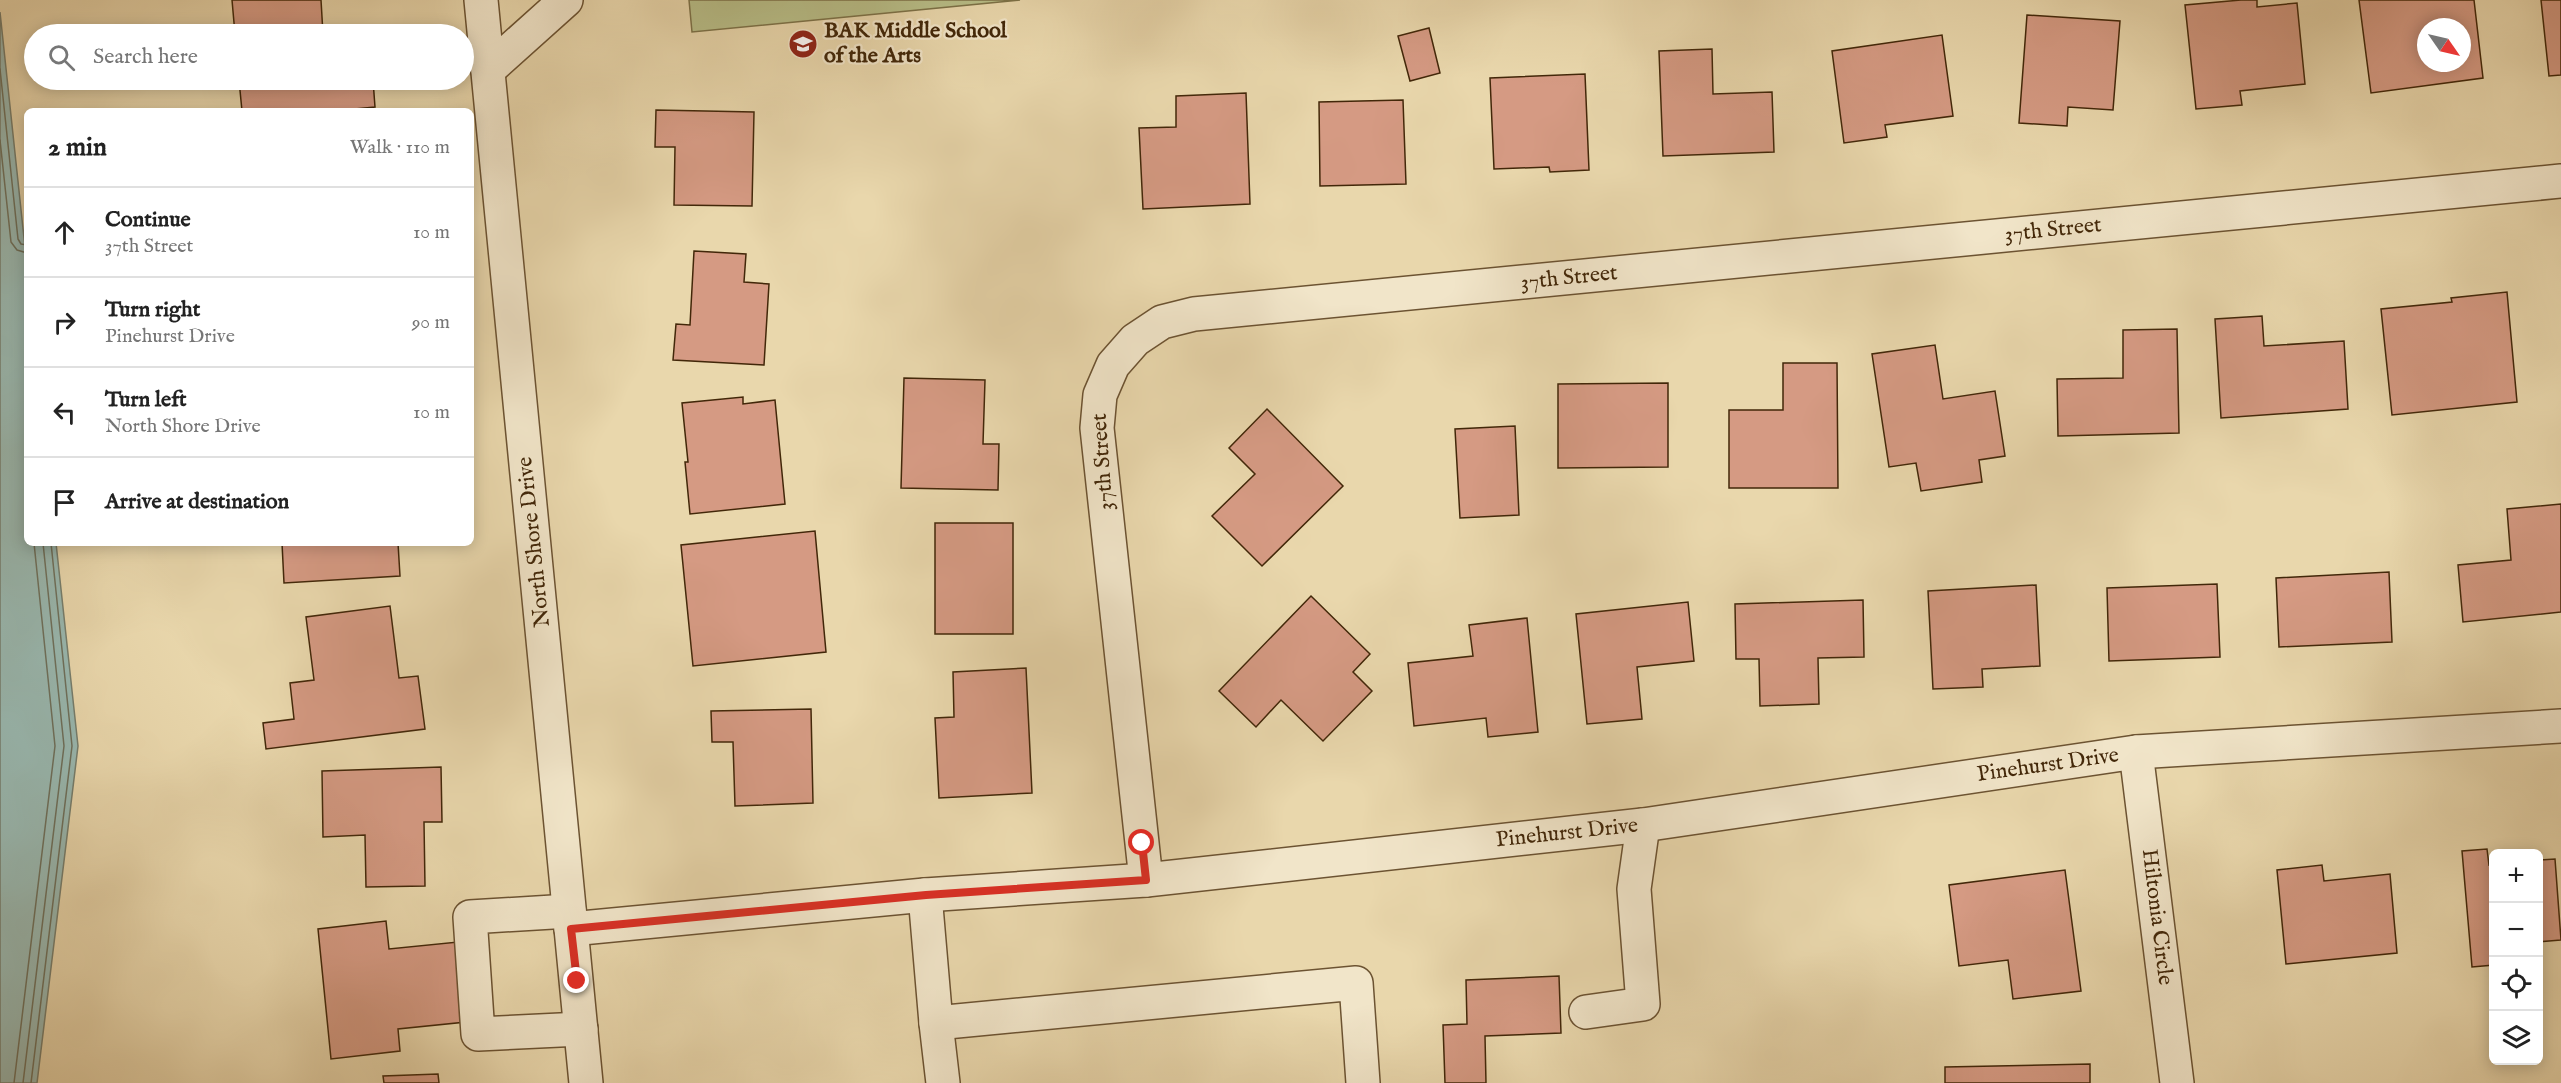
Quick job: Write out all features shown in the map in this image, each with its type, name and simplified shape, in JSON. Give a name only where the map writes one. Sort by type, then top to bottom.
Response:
[{"type":"street","name":"North Shore Drive","points":[[481,0],[586,1083]]},
{"type":"street","points":[[488,70],[566,0]]},
{"type":"street","name":"37th Street","points":[[1146,880],[1097,428],[1100,395],[1113,365],[1135,340],[1162,322],[1206,313],[2561,181]]},
{"type":"street","name":"Pinehurst Drive","points":[[581,1029],[478,1034],[470,917],[570,920],[1146,880],[1643,825],[2136,752],[2561,726]]},
{"type":"street","name":"Hiltonia Circle","points":[[2136,752],[2178,1083]]},
{"type":"street","points":[[1586,1012],[1643,1004],[1634,889],[1643,825]]},
{"type":"street","points":[[926,895],[943,1083]]},
{"type":"street","points":[[936,1023],[1356,983],[1363,1083]]},
{"type":"green space","points":[[689,0],[1020,0],[692,32]]},
{"type":"water","points":[[0,12],[24,238],[24,546],[56,546],[78,746],[37,1083],[0,1083]]},
{"type":"building","points":[[232,0],[321,0],[322,24],[234,24]]},
{"type":"building","points":[[2257,0],[2257,7],[2297,3],[2305,84],[2240,91],[2242,105],[2196,109],[2185,5]]},
{"type":"building","points":[[2359,0],[2474,0],[2483,78],[2371,93]]},
{"type":"building","points":[[2541,0],[2561,0],[2561,75],[2549,76]]},
{"type":"building","points":[[2027,15],[2120,21],[2113,110],[2068,107],[2067,126],[2019,123]]},
{"type":"building","points":[[1429,28],[1440,73],[1410,81],[1398,36]]},
{"type":"building","points":[[1942,35],[1953,116],[1885,125],[1887,137],[1844,143],[1832,51]]},
{"type":"building","points":[[1712,49],[1713,94],[1772,92],[1774,152],[1663,156],[1659,51]]},
{"type":"building","points":[[1585,74],[1589,170],[1550,172],[1549,167],[1494,169],[1490,78]]},
{"type":"building","points":[[240,90],[374,90],[375,107],[365,108],[242,108]]},
{"type":"building","points":[[1246,93],[1250,204],[1143,209],[1139,128],[1176,127],[1176,96]]},
{"type":"building","points":[[1403,100],[1406,184],[1320,186],[1319,102]]},
{"type":"building","points":[[656,110],[754,112],[752,206],[674,205],[675,147],[655,147]]},
{"type":"building","points":[[694,251],[746,254],[744,282],[769,284],[764,365],[673,360],[676,324],[690,325]]},
{"type":"building","points":[[2507,292],[2517,402],[2392,415],[2381,309],[2452,302],[2451,298]]},
{"type":"building","points":[[2262,316],[2264,346],[2344,341],[2348,409],[2221,418],[2215,319]]},
{"type":"building","points":[[2177,329],[2179,433],[2058,436],[2057,379],[2123,378],[2123,330]]},
{"type":"building","points":[[1935,345],[1943,399],[1995,391],[2005,456],[1979,460],[1982,482],[1921,491],[1916,463],[1889,467],[1872,354]]},
{"type":"building","points":[[1783,363],[1837,363],[1838,488],[1729,488],[1729,410],[1783,410]]},
{"type":"building","points":[[904,378],[985,380],[983,444],[999,444],[998,490],[901,488]]},
{"type":"building","points":[[1668,383],[1668,467],[1558,468],[1558,384]]},
{"type":"building","points":[[743,397],[743,404],[775,400],[785,504],[690,514],[682,403]]},
{"type":"building","points":[[1267,409],[1343,486],[1262,566],[1212,516],[1255,474],[1229,448]]},
{"type":"building","points":[[1515,426],[1519,515],[1460,518],[1455,429]]},
{"type":"building","points":[[2561,504],[2561,612],[2463,622],[2458,565],[2511,560],[2507,509]]},
{"type":"building","points":[[935,523],[1013,523],[1013,634],[935,634]]},
{"type":"building","points":[[815,531],[826,652],[693,666],[681,545]]},
{"type":"building","points":[[282,546],[398,546],[400,576],[284,583]]},
{"type":"building","points":[[2389,572],[2392,642],[2279,647],[2276,578]]},
{"type":"building","points":[[2217,584],[2220,657],[2109,661],[2107,588]]},
{"type":"building","points":[[2036,585],[2040,666],[1982,669],[1983,687],[1933,689],[1928,591]]},
{"type":"building","points":[[1311,596],[1370,654],[1353,672],[1372,691],[1323,741],[1281,700],[1256,727],[1219,691]]},
{"type":"building","points":[[1863,600],[1864,657],[1818,658],[1819,704],[1760,706],[1759,659],[1736,659],[1735,604]]},
{"type":"building","points":[[1688,602],[1694,661],[1637,667],[1642,719],[1587,724],[1576,614]]},
{"type":"building","points":[[390,606],[399,678],[418,676],[425,729],[266,749],[263,723],[294,719],[290,683],[314,680],[306,617]]},
{"type":"building","points":[[1527,618],[1538,732],[1488,737],[1486,718],[1414,726],[1408,663],[1473,656],[1469,625]]},
{"type":"building","points":[[1026,668],[1032,793],[939,798],[935,718],[954,717],[953,672]]},
{"type":"building","points":[[811,709],[813,803],[735,806],[733,742],[712,742],[711,711]]},
{"type":"building","points":[[441,767],[442,822],[424,822],[425,886],[366,887],[365,835],[323,837],[322,771]]},
{"type":"building","points":[[2487,849],[2489,965],[2472,967],[2462,851]]},
{"type":"building","points":[[2555,859],[2561,940],[2543,942],[2543,860]]},
{"type":"building","points":[[2322,865],[2324,881],[2390,874],[2397,953],[2286,964],[2277,870]]},
{"type":"building","points":[[2065,870],[2081,991],[2013,999],[2008,960],[1959,966],[1949,885]]},
{"type":"building","points":[[386,921],[389,949],[458,942],[466,1022],[398,1029],[400,1051],[331,1059],[318,929]]},
{"type":"building","points":[[1559,976],[1561,1033],[1485,1036],[1486,1083],[1445,1083],[1443,1025],[1467,1024],[1466,980]]},
{"type":"building","points":[[2090,1064],[2090,1083],[1945,1083],[1945,1067]]},
{"type":"building","points":[[438,1074],[439,1083],[384,1083],[383,1076]]},
{"type":"place","name":"BAK Middle School of the Arts","points":[[803,44]]},
{"type":"route","points":[[577,981],[571,929],[926,895],[1146,880],[1142,843]]}]
